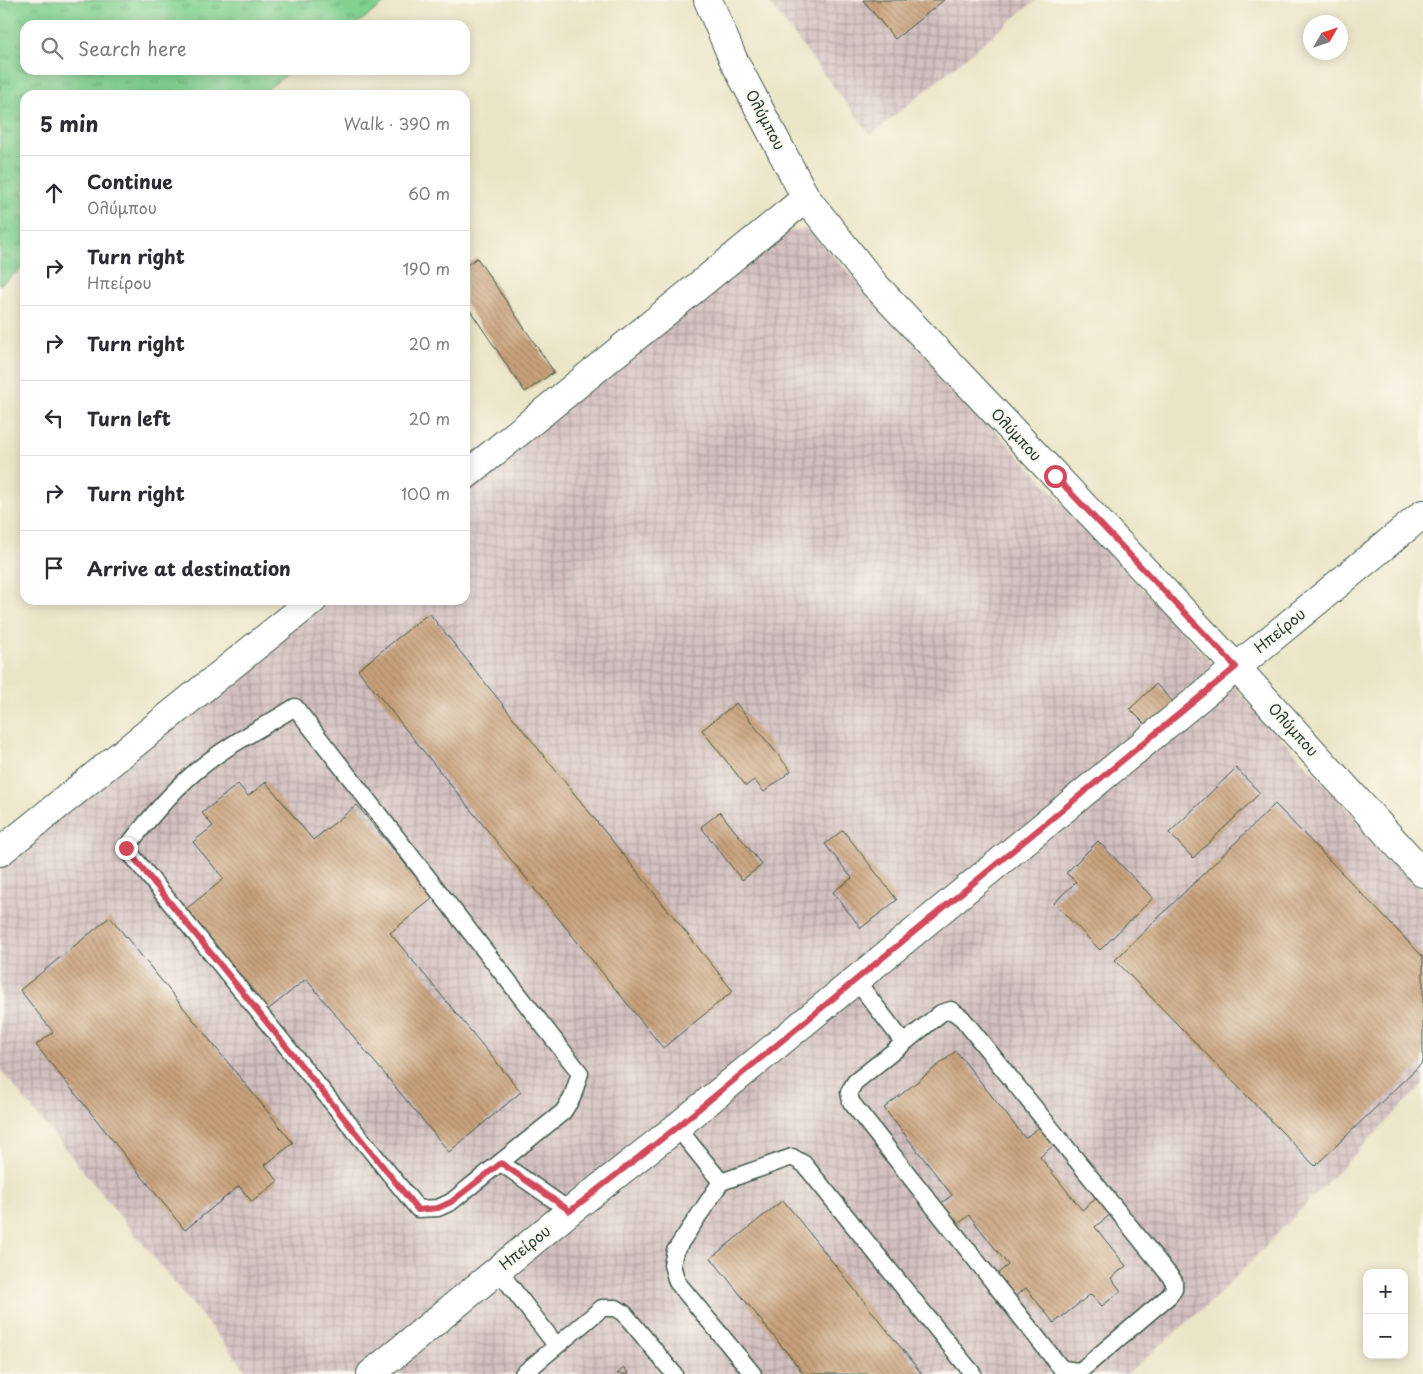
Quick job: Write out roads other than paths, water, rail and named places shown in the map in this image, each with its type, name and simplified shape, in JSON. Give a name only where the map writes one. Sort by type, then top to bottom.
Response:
[{"type":"street","name":"Ολύμπου","points":[[708,0],[733,59],[806,198],[874,284],[1236,667],[1423,873]]},
{"type":"street","points":[[470,472],[806,198]]},
{"type":"street","name":"Ηπείρου","points":[[371,1374],[570,1211],[677,1127],[1423,514]]},
{"type":"street","points":[[0,852],[307,605]]},
{"type":"lane","points":[[295,707],[580,1073],[572,1098],[562,1112],[501,1163],[451,1202],[438,1208],[418,1210],[126,848],[172,794],[196,771],[225,750],[295,707]]},
{"type":"lane","points":[[855,979],[904,1043]]},
{"type":"lane","points":[[951,1010],[962,1018],[1174,1281],[1174,1289],[1169,1296],[1080,1371],[1061,1368],[851,1102],[849,1092],[855,1082],[904,1043],[941,1013],[951,1010]]},
{"type":"lane","points":[[677,1127],[721,1182]]},
{"type":"lane","points":[[753,1374],[677,1282],[672,1265],[675,1251],[721,1182],[792,1158],[804,1164],[973,1374]]},
{"type":"lane","points":[[501,1163],[570,1211]]},
{"type":"lane","points":[[498,1270],[556,1345]]},
{"type":"lane","points":[[523,1374],[602,1308],[616,1308],[624,1313],[674,1374]]}]
